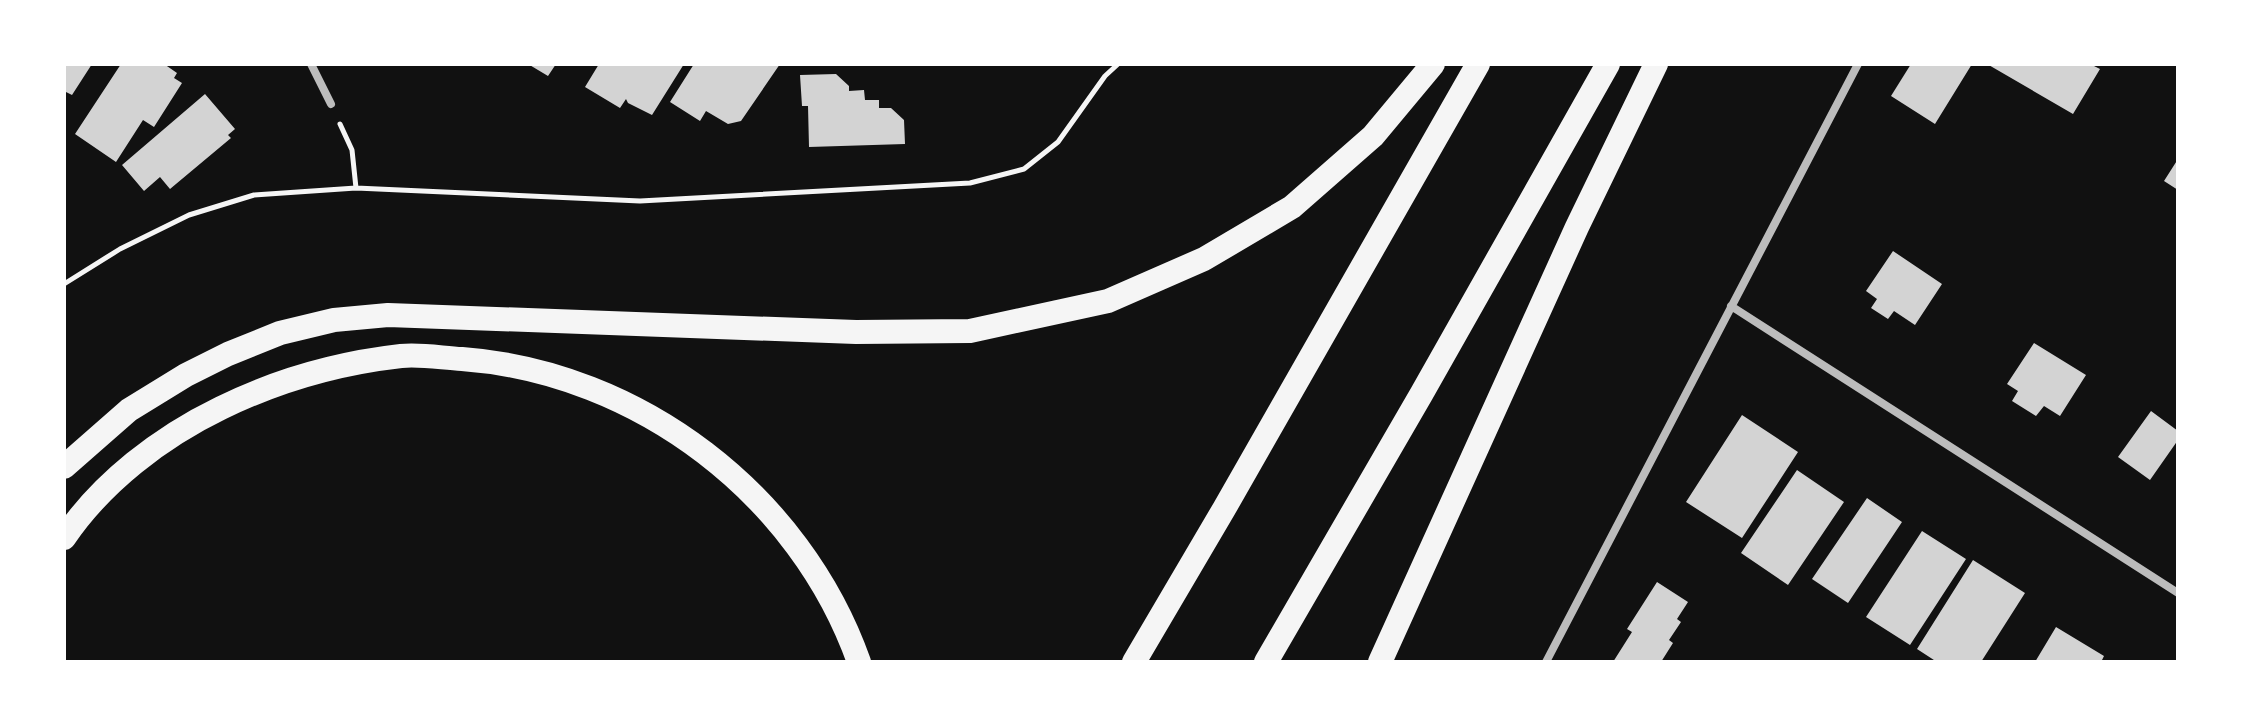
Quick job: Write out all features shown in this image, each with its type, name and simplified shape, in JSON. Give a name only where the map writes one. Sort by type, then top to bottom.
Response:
[{"type":"highway","points":[[64,467],[129,410],[186,375],[280,333],[334,320],[388,315],[856,332],[970,331],[1108,301],[1204,259],[1292,207],[1373,136],[1433,64]]},
{"type":"highway","points":[[1134,662],[1478,64]]},
{"type":"highway","points":[[1266,662],[1608,64]]},
{"type":"highway","points":[[1380,662],[1577,227],[1656,64]]},
{"type":"highway","points":[[64,538],[118,477],[184,426],[248,394],[312,372],[404,355],[499,362],[567,379],[630,405],[689,439],[741,482],[793,540],[831,599],[859,662]]},
{"type":"street","points":[[311,64],[331,104]]},
{"type":"street","points":[[1546,662],[1858,64]]},
{"type":"street","points":[[1731,306],[2178,593]]},
{"type":"path","points":[[64,284],[120,249],[189,215],[254,195],[356,188],[640,201],[758,192],[970,183],[1024,169],[1058,142],[1105,76],[1118,64]]},
{"type":"path","points":[[331,104],[352,150],[356,188]]},
{"type":"building","points":[[64,64],[92,64],[72,95],[64,91]]},
{"type":"building","points":[[121,64],[164,64],[177,73],[174,78],[182,83],[154,127],[143,120],[116,162],[75,134]]},
{"type":"building","points":[[528,64],[556,64],[548,76]]},
{"type":"building","points":[[599,64],[684,64],[652,115],[626,99],[620,108],[585,87]]},
{"type":"building","points":[[694,64],[780,64],[741,121],[728,124],[706,111],[700,121],[670,102]]},
{"type":"building","points":[[1911,64],[1972,64],[1935,124],[1891,96]]},
{"type":"building","points":[[1987,64],[2090,64],[2100,69],[2073,114]]},
{"type":"building","points":[[836,74],[849,86],[849,91],[864,90],[865,100],[879,100],[879,108],[891,108],[904,120],[905,144],[809,147],[808,106],[802,106],[800,75]]},
{"type":"building","points":[[205,94],[235,129],[228,135],[231,138],[170,189],[160,177],[144,191],[122,165]]},
{"type":"building","points":[[2178,159],[2178,190],[2164,181]]},
{"type":"building","points":[[1893,251],[1942,284],[1915,325],[1894,311],[1888,319],[1871,308],[1877,299],[1866,291]]},
{"type":"building","points":[[2034,343],[2086,375],[2060,416],[2044,406],[2036,416],[2012,401],[2018,391],[2007,384]]},
{"type":"building","points":[[2151,411],[2178,431],[2178,440],[2150,480],[2118,457]]},
{"type":"building","points":[[1742,415],[1798,452],[1742,538],[1686,502]]},
{"type":"building","points":[[1797,470],[1844,502],[1788,585],[1741,553]]},
{"type":"building","points":[[1867,498],[1902,522],[1848,603],[1812,579]]},
{"type":"building","points":[[1922,531],[1966,559],[1910,645],[1866,617]]},
{"type":"building","points":[[1973,560],[2025,593],[1981,662],[1937,662],[1917,649]]},
{"type":"building","points":[[1657,582],[1688,602],[1677,619],[1681,622],[1669,640],[1673,643],[1661,662],[1613,662],[1632,632],[1627,629]]},
{"type":"building","points":[[2056,627],[2104,656],[2101,662],[2035,662]]}]
